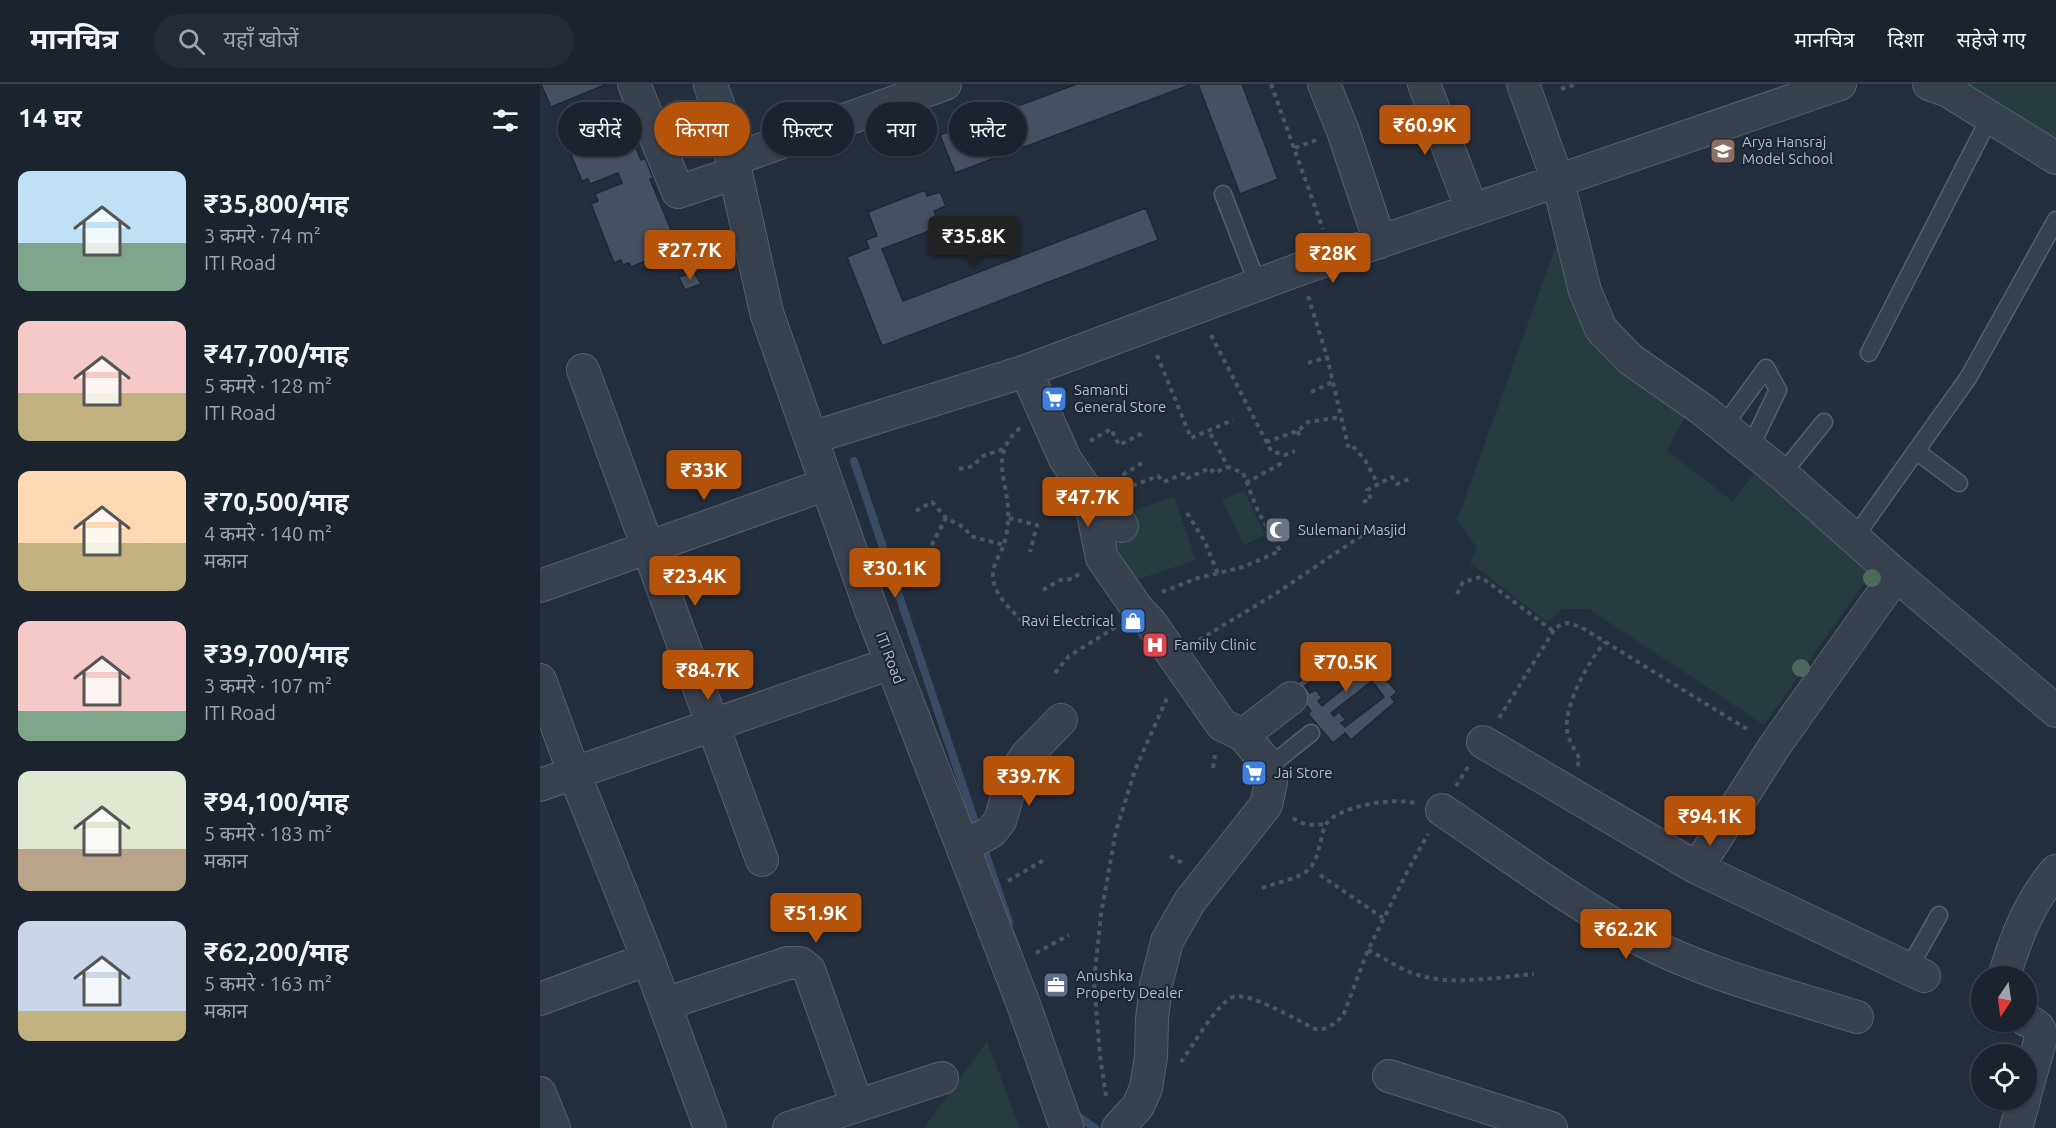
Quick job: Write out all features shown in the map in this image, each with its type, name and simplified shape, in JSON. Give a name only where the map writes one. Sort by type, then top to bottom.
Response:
[{"type":"street","points":[[634,84],[678,192],[734,167],[945,84]]},
{"type":"street","name":"ITI Road","points":[[710,84],[724,122],[767,314],[892,663],[1066,1124]]},
{"type":"street","points":[[1424,84],[1472,210]]},
{"type":"street","points":[[1523,84],[1558,180],[1585,291],[1601,329],[1630,359],[1723,427],[1782,474],[1896,575],[2056,711]]},
{"type":"street","points":[[811,438],[1026,371],[1300,269],[1840,84]]},
{"type":"street","points":[[1929,84],[1948,91],[2056,158]]},
{"type":"street","points":[[1329,85],[1380,242]]},
{"type":"street","points":[[583,370],[762,860]]},
{"type":"street","points":[[1026,371],[1065,459],[1089,494],[1122,526]]},
{"type":"street","points":[[540,586],[827,484]]},
{"type":"street","points":[[1089,494],[1102,558],[1222,725],[1243,735],[1265,761],[1271,783],[1266,805],[1190,901],[1167,941],[1156,985],[1151,1057],[1146,1088],[1138,1106],[1118,1128]]},
{"type":"street","points":[[1697,868],[1774,747],[1896,575]]},
{"type":"street","points":[[540,785],[892,663]]},
{"type":"street","points":[[540,680],[574,773],[648,958],[710,1128]]},
{"type":"street","points":[[1243,735],[1291,698]]},
{"type":"street","points":[[963,847],[991,832],[1000,821],[1013,776],[1026,756],[1061,720]]},
{"type":"street","points":[[1483,742],[1697,868],[1916,972]]},
{"type":"street","points":[[1442,810],[1596,914],[1647,943],[1714,971],[1857,1017]]},
{"type":"street","points":[[2007,966],[2019,931],[2035,899],[2054,876]]},
{"type":"street","points":[[540,999],[648,958]]},
{"type":"street","points":[[665,1004],[788,963],[800,963],[808,970],[857,1105]]},
{"type":"street","points":[[2037,1026],[2041,1030],[2037,1052]]},
{"type":"street","points":[[1389,1076],[1551,1128]]},
{"type":"street","points":[[789,1128],[942,1078]]},
{"type":"street","points":[[540,1093],[554,1128]]},
{"type":"street","points":[[2016,1128],[2021,1110]]},
{"type":"lane","points":[[1869,353],[1990,117]]},
{"type":"lane","points":[[1223,194],[1258,285]]},
{"type":"lane","points":[[1854,538],[1968,378],[2056,220]]},
{"type":"lane","points":[[1723,427],[1766,368],[1778,390],[1750,448]]},
{"type":"lane","points":[[1782,474],[1824,422]]},
{"type":"lane","points":[[1916,450],[1959,483]]},
{"type":"lane","points":[[1266,769],[1311,732]]},
{"type":"lane","points":[[1916,972],[1939,915]]},
{"type":"path","points":[[1271,84],[1334,258]]},
{"type":"path","points":[[1561,89],[1576,84]]},
{"type":"path","points":[[1300,269],[1327,357],[1348,446],[1351,444],[1365,459],[1378,484]]},
{"type":"path","points":[[1196,308],[1271,451],[1285,454],[1295,451]]},
{"type":"path","points":[[1145,326],[1191,438],[1233,420]]},
{"type":"path","points":[[1308,363],[1327,357]]},
{"type":"path","points":[[1311,392],[1333,382]]},
{"type":"path","points":[[1027,626],[1002,600],[993,578],[995,564],[1004,545],[1009,518],[1000,462],[1004,448],[1013,433],[1042,407]]},
{"type":"path","points":[[1266,442],[1298,431],[1308,422],[1341,417]]},
{"type":"path","points":[[1065,459],[1111,429],[1119,445],[1143,433]]},
{"type":"path","points":[[1055,673],[1069,656],[1139,611],[1154,596],[1171,587],[1243,567],[1280,551],[1258,511],[1243,473],[1228,467],[1209,431]]},
{"type":"path","points":[[1298,431],[1300,439]]},
{"type":"path","points":[[959,469],[973,466],[982,456],[1004,448]]},
{"type":"path","points":[[1246,483],[1282,463]]},
{"type":"path","points":[[1142,464],[1124,474],[1132,486],[1158,476],[1164,482],[1185,473],[1188,478],[1210,468],[1214,473],[1228,467]]},
{"type":"path","points":[[1363,502],[1371,498],[1367,490],[1392,477],[1397,484],[1412,478]]},
{"type":"path","points":[[916,511],[933,502],[946,518],[965,528],[970,536],[1004,545]]},
{"type":"path","points":[[1187,513],[1205,542],[1218,574]]},
{"type":"path","points":[[923,561],[946,518]]},
{"type":"path","points":[[1009,518],[1037,525],[1030,552]]},
{"type":"path","points":[[1107,1097],[1100,1056],[1094,982],[1101,914],[1116,831],[1135,770],[1157,723],[1176,660],[1373,528]]},
{"type":"path","points":[[1043,590],[1060,580],[1072,579],[1102,558]]},
{"type":"path","points":[[1457,594],[1463,582],[1481,577],[1553,632]]},
{"type":"path","points":[[1179,1065],[1222,1004],[1235,996],[1250,998],[1315,1029],[1323,1029],[1334,1024],[1342,1016],[1383,918],[1442,810],[1556,627],[1567,623],[1581,627],[1774,747]]},
{"type":"path","points":[[1564,790],[1580,760],[1567,730],[1570,704],[1594,654],[1605,642]]},
{"type":"path","points":[[1289,815],[1298,823],[1308,825],[1326,824],[1344,811],[1381,802],[1408,801],[1442,810]]},
{"type":"path","points":[[1262,888],[1308,870],[1317,854],[1326,824]]},
{"type":"path","points":[[982,897],[1047,858]]},
{"type":"path","points":[[1320,875],[1383,918]]},
{"type":"path","points":[[1009,968],[1069,935]]},
{"type":"path","points":[[1368,950],[1416,974],[1433,978],[1454,980],[1534,974]]},
{"type":"green space","points":[[1966,84],[2056,84],[2056,146]]},
{"type":"green space","points":[[1560,235],[1593,340],[1688,411],[1667,451],[1733,501],[1758,469],[1874,569],[1764,725],[1589,609],[1563,609],[1547,622],[1470,562],[1477,548],[1457,520]]},
{"type":"green space","points":[[1244,490],[1265,535],[1244,545],[1222,500]]},
{"type":"green space","points":[[1174,497],[1196,560],[1133,581],[1105,520]]},
{"type":"green space","points":[[987,1041],[1020,1128],[924,1128]]},
{"type":"building","points":[[541,84],[607,84],[558,102],[551,107]]},
{"type":"building","points":[[1077,84],[1192,84],[1027,146],[1027,103]]},
{"type":"building","points":[[1198,84],[1242,84],[1278,179],[1240,194]]},
{"type":"building","points":[[949,132],[949,156],[1000,156],[955,173],[940,135]]},
{"type":"building","points":[[572,156],[639,156],[641,160],[645,158],[653,178],[650,179],[674,237],[667,240],[670,246],[658,250],[660,255],[631,267],[629,263],[623,265],[621,260],[614,263],[591,204],[598,201],[595,194],[622,183],[618,173],[590,184],[588,179],[582,181]]},
{"type":"building","points":[[925,190],[927,196],[940,192],[946,206],[934,211],[940,227],[882,249],[903,301],[1146,208],[1158,240],[882,346],[847,257],[869,248],[866,240],[877,236],[868,212]]},
{"type":"building","points":[[694,272],[701,284],[685,290],[679,277]]},
{"type":"building","points":[[1343,642],[1350,649],[1355,644],[1397,692],[1391,697],[1395,702],[1351,740],[1345,733],[1333,743],[1308,714],[1311,711],[1300,698],[1306,693],[1298,683]],"holes":[[[1348,653],[1364,672],[1322,706],[1318,701],[1322,698],[1316,690],[1310,693],[1305,686]],[[1372,681],[1384,697],[1345,727],[1341,723],[1346,720],[1339,712],[1334,716],[1331,713]]]},
{"type":"waterway","points":[[854,461],[978,831]]},
{"type":"waterway","points":[[982,843],[1009,922]]},
{"type":"waterway","points":[[1073,1113],[1095,1128]]},
{"type":"place","name":"Arya Hansraj Model School","points":[[1723,151]]},
{"type":"place","name":"Samanti General Store","points":[[1054,399]]},
{"type":"place","name":"Sulemani Masjid","points":[[1278,530]]},
{"type":"place","name":"Ravi Electrical","points":[[1133,621]]},
{"type":"place","name":"Family Clinic","points":[[1155,645]]},
{"type":"place","name":"Jai Store","points":[[1254,773]]},
{"type":"place","name":"Anushka Property Dealer","points":[[1056,985]]}]
